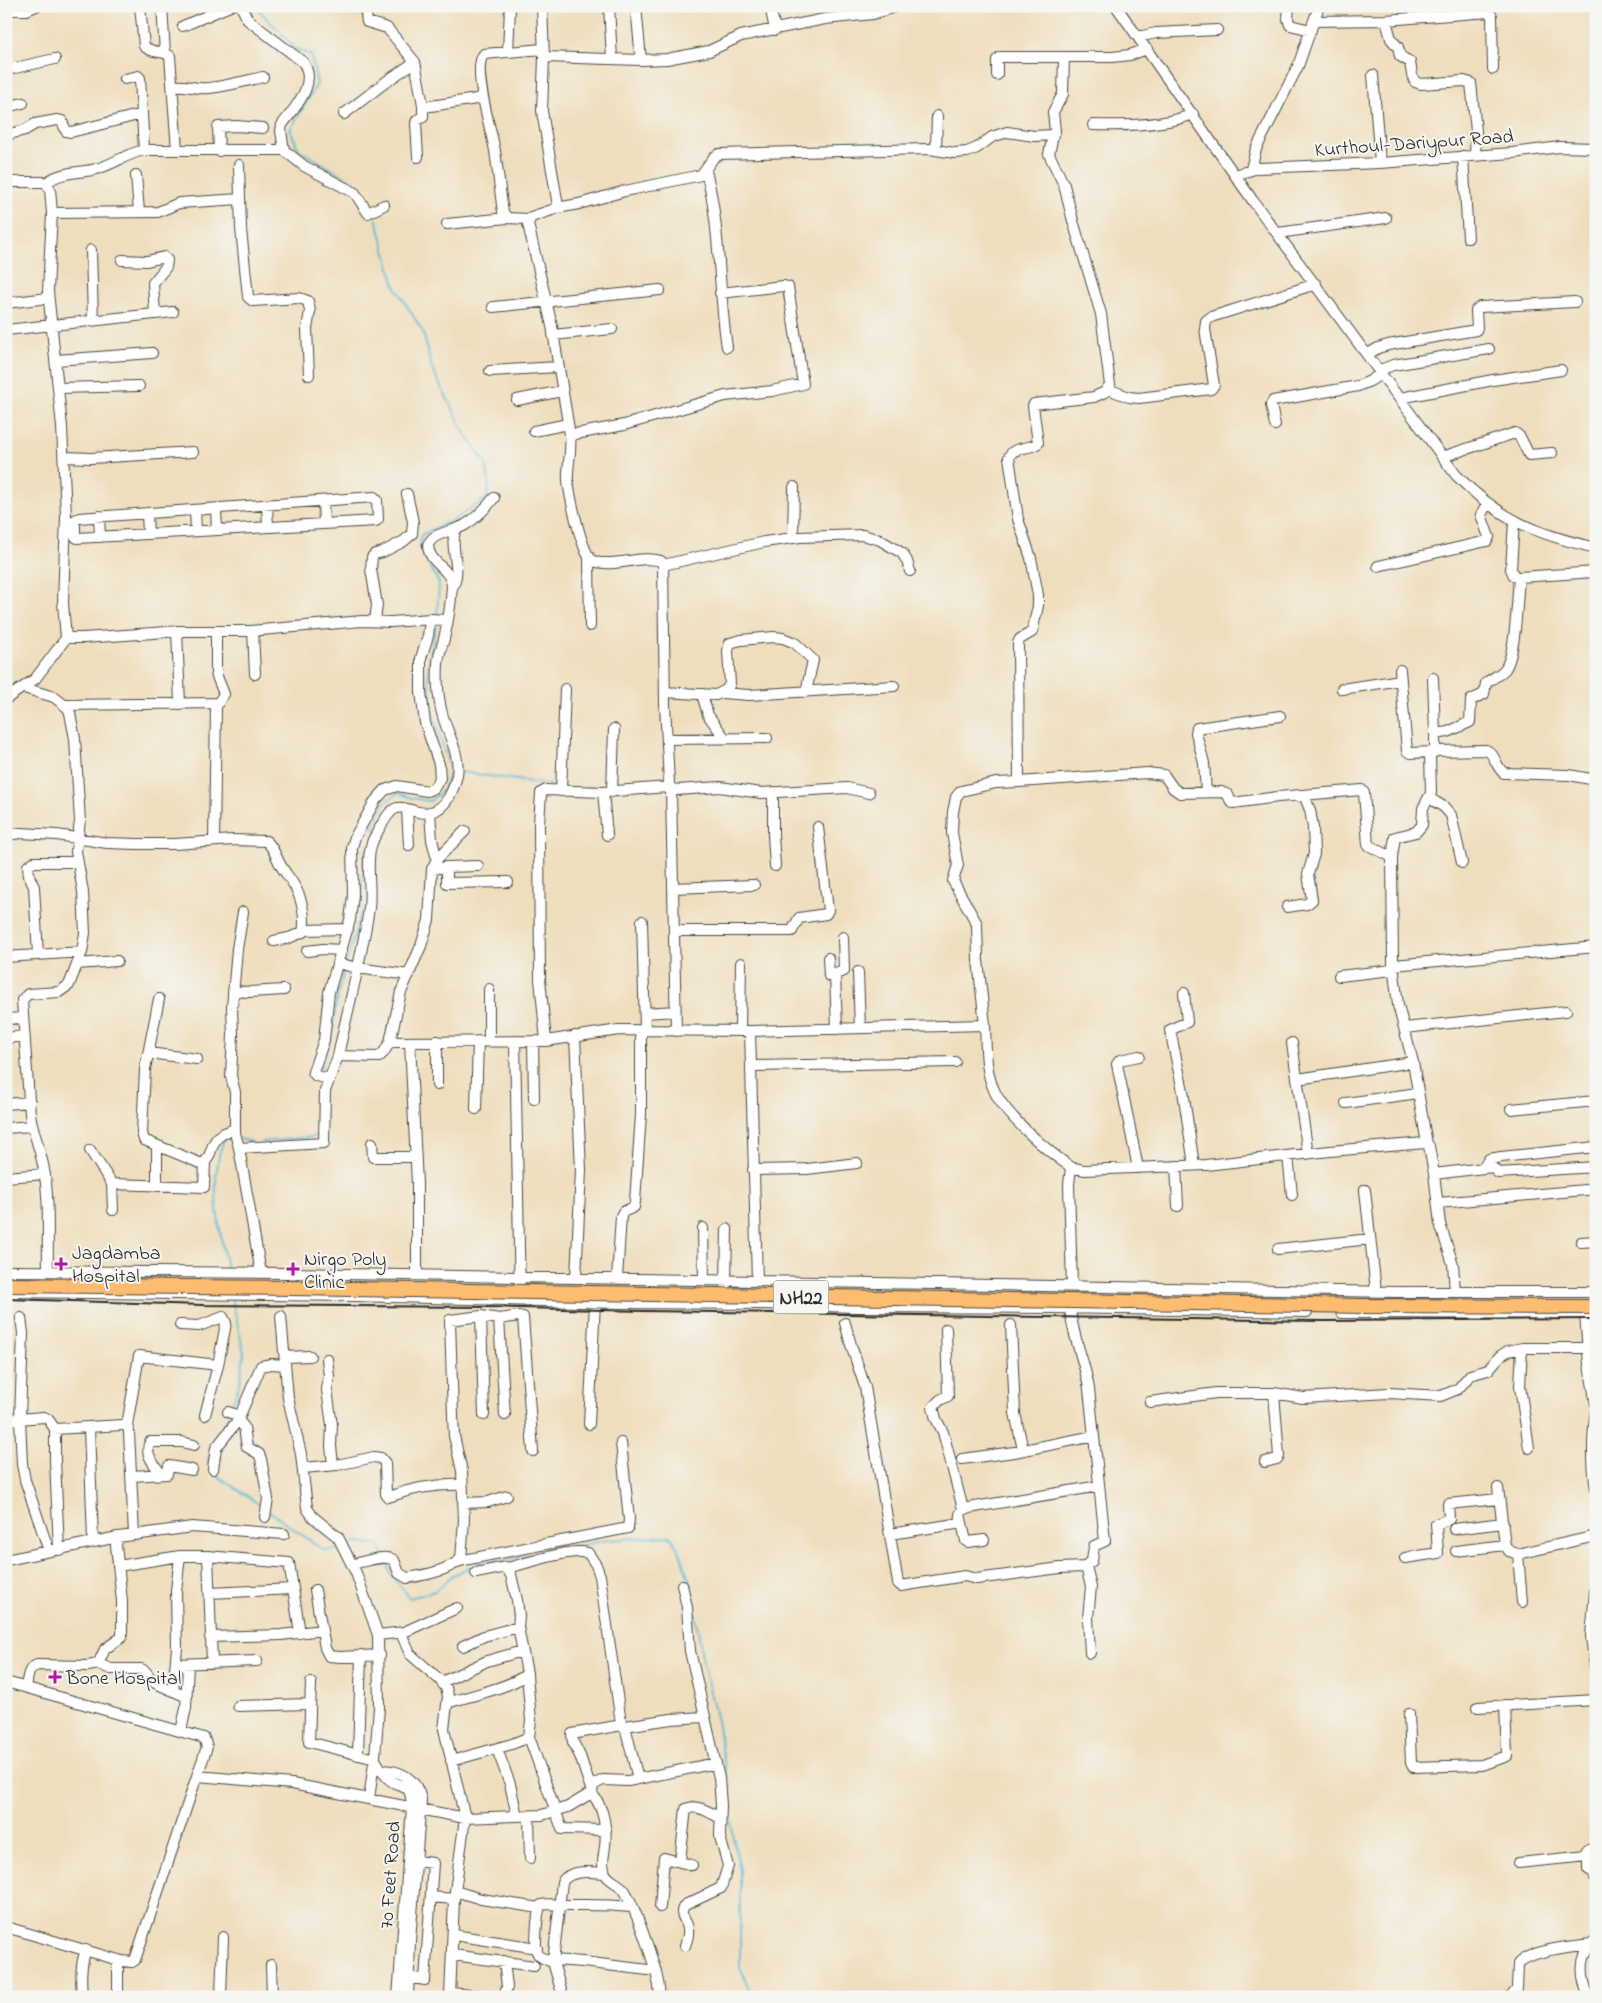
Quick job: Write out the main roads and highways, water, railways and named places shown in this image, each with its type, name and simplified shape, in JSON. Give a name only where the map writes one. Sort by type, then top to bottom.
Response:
[{"type":"highway","name":"NH22","points":[[6,1278],[253,1279],[1278,1296],[1596,1299]]},
{"type":"highway","name":"NH22","points":[[6,1285],[310,1288],[1362,1306],[1592,1312]]},
{"type":"waterway","points":[[255,6],[296,49],[311,55],[317,84],[290,130],[299,150],[354,182],[372,207]]},
{"type":"waterway","points":[[375,214],[395,286],[423,332],[432,369],[465,433],[486,464],[489,482],[487,498],[452,521],[421,535],[420,548],[439,583],[437,616]]},
{"type":"waterway","points":[[373,830],[384,803],[398,793],[430,801],[444,789],[450,769],[432,711],[428,671],[436,623]]},
{"type":"waterway","points":[[461,772],[552,785]]},
{"type":"waterway","points":[[615,786],[625,785]]},
{"type":"waterway","points":[[589,787],[609,786]]},
{"type":"waterway","points":[[347,961],[361,912],[365,850]]},
{"type":"waterway","points":[[320,1072],[332,1034],[337,995],[345,968]]},
{"type":"waterway","points":[[320,1079],[316,1109],[320,1124]]},
{"type":"waterway","points":[[261,1142],[312,1137],[320,1134]]},
{"type":"waterway","points":[[227,1269],[218,1220],[216,1187],[219,1155],[224,1139],[232,1139]]},
{"type":"waterway","points":[[240,1139],[252,1142]]},
{"type":"waterway","points":[[231,1408],[240,1382],[244,1353],[232,1299]]},
{"type":"waterway","points":[[215,1442],[229,1415]]},
{"type":"waterway","points":[[209,1465],[210,1453]]},
{"type":"waterway","points":[[213,1473],[263,1507]]},
{"type":"waterway","points":[[269,1511],[323,1550],[339,1550]]},
{"type":"waterway","points":[[387,1561],[390,1573],[410,1598],[435,1591],[453,1575],[481,1562],[505,1560],[608,1540],[670,1536],[680,1552],[691,1586],[703,1662],[717,1721],[727,1778],[732,1833],[740,1870],[740,1969],[753,1997]]},
{"type":"waterway","points":[[346,1547],[355,1542],[377,1544],[384,1554]]},
{"type":"railway","points":[[6,1299],[203,1305],[485,1307],[1323,1321],[1596,1319]]},
{"type":"place","name":"Jagdamba Hospital","points":[[61,1264]]},
{"type":"place","name":"Nirgo Poly Clinic","points":[[293,1269]]},
{"type":"place","name":"Bone Hospital","points":[[55,1677]]}]
